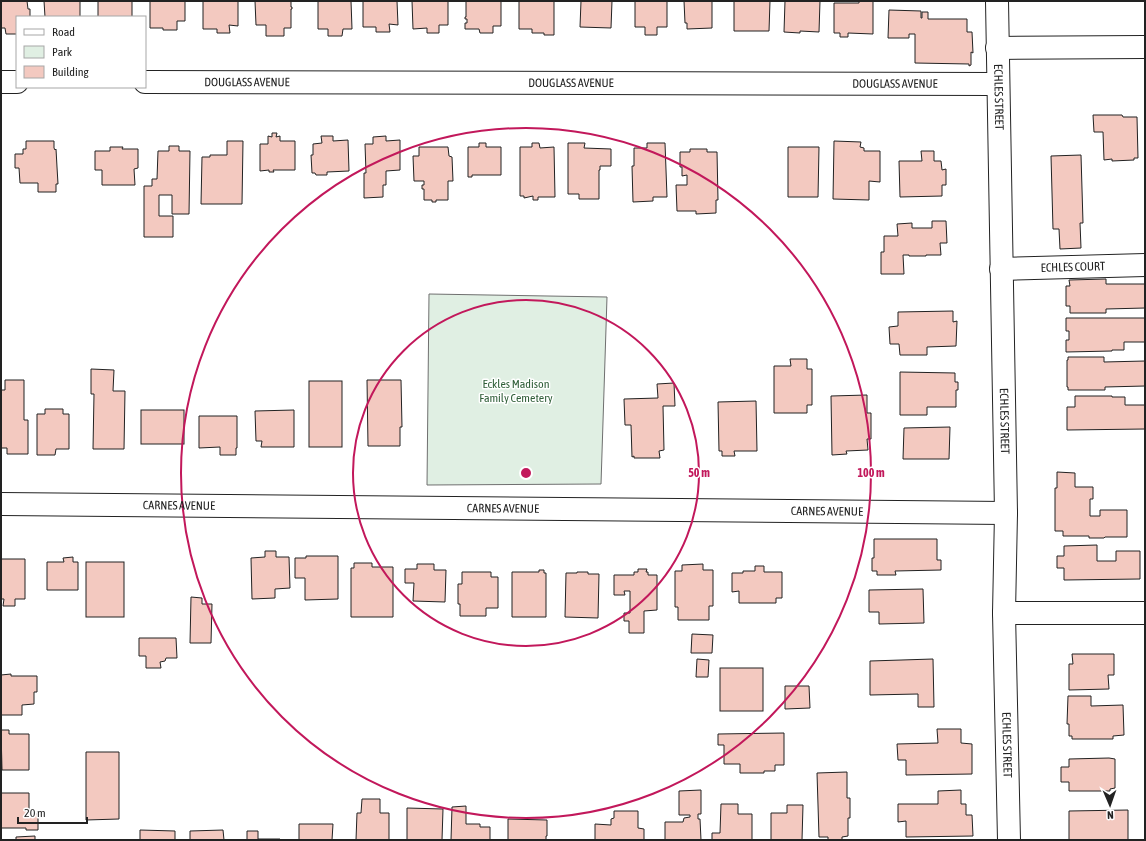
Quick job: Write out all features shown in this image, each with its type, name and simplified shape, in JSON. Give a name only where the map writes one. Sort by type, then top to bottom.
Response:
[{"type":"street","name":"ECHLES STREET","points":[[997,1],[1006,513],[1004,613],[1010,840]]},
{"type":"street","points":[[997,48],[1145,47]]},
{"type":"street","points":[[1,82],[16,82]]},
{"type":"street","name":"DOUGLASS AVENUE","points":[[146,82],[998,84]]},
{"type":"street","name":"ECHLES COURT","points":[[1001,269],[1145,265]]},
{"type":"street","name":"CARNES AVENUE","points":[[1,504],[1006,513]]},
{"type":"street","points":[[1004,613],[1145,613]]},
{"type":"green space","name":"Eckles Madison Family Cemetery","points":[[429,294],[607,297],[601,484],[427,485]]},
{"type":"building","points":[[1,1],[27,1],[28,9],[30,9],[30,16],[16,16],[16,34],[6,34],[5,28],[1,28]]},
{"type":"building","points":[[44,1],[80,1],[80,16],[45,16]]},
{"type":"building","points":[[98,1],[132,1],[132,16],[98,16]]},
{"type":"building","points":[[150,1],[185,1],[185,21],[177,21],[177,30],[150,28]]},
{"type":"building","points":[[203,1],[238,1],[238,26],[229,25],[230,33],[217,33],[217,29],[203,29]]},
{"type":"building","points":[[255,1],[291,1],[291,28],[284,28],[284,36],[266,36],[266,25],[256,25]]},
{"type":"building","points":[[318,1],[351,1],[352,29],[343,29],[342,36],[328,36],[328,29],[318,29]]},
{"type":"building","points":[[363,1],[397,1],[398,25],[389,24],[390,32],[376,32],[376,27],[363,27]]},
{"type":"building","points":[[412,1],[448,1],[448,25],[439,25],[439,33],[427,33],[427,28],[413,29]]},
{"type":"building","points":[[466,1],[501,1],[501,26],[493,26],[493,33],[480,33],[479,29],[465,29],[465,23],[467,23],[467,19],[465,19]]},
{"type":"building","points":[[519,1],[554,1],[554,35],[532,33],[532,29],[519,29]]},
{"type":"building","points":[[581,1],[612,1],[611,28],[580,27]]},
{"type":"building","points":[[635,1],[667,1],[667,27],[657,27],[657,35],[645,35],[645,27],[635,27]]},
{"type":"building","points":[[684,1],[712,1],[712,28],[687,29],[687,23],[685,23]]},
{"type":"building","points":[[734,1],[770,1],[769,31],[734,31]]},
{"type":"building","points":[[785,1],[820,1],[819,32],[784,32]]},
{"type":"building","points":[[859,1],[873,1],[873,34],[848,33],[848,37],[840,37],[840,33],[834,33],[834,3],[859,3]]},
{"type":"building","points":[[889,10],[921,11],[921,18],[922,12],[928,12],[928,19],[967,19],[967,32],[972,32],[973,53],[971,52],[971,65],[915,63],[915,34],[909,34],[909,38],[888,38]]},
{"type":"building","points":[[1093,115],[1122,115],[1123,117],[1137,117],[1138,158],[1134,158],[1134,160],[1104,160],[1103,132],[1094,132]]},
{"type":"building","points":[[272,133],[277,133],[276,137],[280,136],[280,141],[295,141],[295,170],[273,170],[274,172],[269,172],[269,170],[260,171],[260,144],[268,144],[268,136],[272,137]]},
{"type":"building","points":[[321,136],[333,136],[333,141],[348,140],[349,171],[327,172],[327,175],[316,175],[315,173],[312,173],[311,155],[313,155],[313,144],[322,143]]},
{"type":"building","points":[[386,136],[386,141],[400,140],[400,170],[386,171],[386,185],[383,185],[383,197],[364,198],[364,173],[366,173],[365,144],[373,144],[373,137]]},
{"type":"building","points":[[26,141],[54,141],[54,148],[55,150],[56,149],[58,184],[56,184],[56,192],[38,192],[38,183],[20,183],[19,168],[15,168],[15,154],[23,154],[23,149],[26,149]]},
{"type":"building","points":[[227,141],[243,141],[242,204],[201,204],[202,157],[210,157],[210,155],[227,155]]},
{"type":"building","points":[[834,141],[861,142],[860,147],[864,148],[864,151],[880,151],[880,182],[869,181],[869,200],[833,199]]},
{"type":"building","points":[[479,143],[486,143],[486,147],[501,147],[501,175],[472,175],[472,177],[468,177],[468,147],[479,147]]},
{"type":"building","points":[[532,143],[539,143],[540,148],[554,147],[555,197],[538,197],[538,200],[533,200],[533,196],[524,198],[524,196],[520,196],[520,147],[532,147]]},
{"type":"building","points":[[568,143],[585,143],[584,148],[611,149],[611,166],[600,166],[599,170],[599,199],[579,199],[579,194],[568,194]]},
{"type":"building","points":[[647,143],[665,143],[667,197],[653,197],[653,201],[633,202],[632,166],[634,166],[634,148],[647,148]]},
{"type":"building","points":[[169,146],[179,146],[179,151],[190,151],[189,214],[172,214],[172,195],[159,195],[159,216],[173,216],[173,237],[144,237],[144,186],[152,186],[152,179],[157,179],[158,151],[169,151]]},
{"type":"building","points":[[110,147],[138,149],[138,168],[134,169],[135,185],[102,185],[102,170],[95,170],[95,151],[110,151]]},
{"type":"building","points":[[419,147],[448,147],[449,156],[452,157],[453,181],[448,181],[448,200],[436,200],[436,202],[432,202],[432,200],[424,200],[424,189],[422,189],[422,185],[424,185],[424,181],[414,181],[413,156],[419,156]]},
{"type":"building","points":[[788,147],[819,147],[818,197],[788,197]]},
{"type":"building","points":[[690,149],[707,149],[707,152],[717,152],[718,200],[716,200],[716,213],[696,214],[696,211],[677,211],[676,185],[687,185],[687,175],[682,176],[682,167],[680,167],[680,152],[690,152]]},
{"type":"building","points":[[921,151],[934,151],[934,161],[941,161],[942,170],[946,169],[946,185],[942,185],[942,196],[900,197],[899,161],[922,161]]},
{"type":"building","points":[[1081,155],[1083,223],[1080,223],[1081,248],[1060,249],[1059,229],[1053,229],[1051,156]]},
{"type":"building","points":[[932,221],[946,221],[947,243],[940,243],[941,255],[903,255],[904,274],[881,274],[881,252],[884,252],[884,236],[898,236],[897,224],[912,223],[912,228],[932,228]]},
{"type":"building","points":[[1106,279],[1106,284],[1145,284],[1145,308],[1106,309],[1106,313],[1070,313],[1070,306],[1066,306],[1066,286],[1070,286],[1069,280]]},
{"type":"building","points":[[953,311],[953,322],[957,321],[956,346],[927,347],[927,355],[900,355],[899,344],[890,344],[889,327],[898,326],[898,312]]},
{"type":"building","points":[[1066,318],[1145,318],[1145,342],[1124,342],[1124,350],[1066,352],[1066,340],[1069,340],[1069,331],[1066,331]]},
{"type":"building","points":[[1068,357],[1104,357],[1104,362],[1145,361],[1145,386],[1105,387],[1105,390],[1068,390]]},
{"type":"building","points":[[790,359],[807,359],[807,369],[812,369],[812,405],[807,405],[807,413],[774,413],[774,366],[791,366]]},
{"type":"building","points":[[91,369],[114,370],[113,391],[125,391],[124,449],[93,449],[94,394],[91,394]]},
{"type":"building","points":[[900,372],[955,373],[955,382],[958,382],[958,390],[956,390],[956,407],[927,407],[927,415],[900,415]]},
{"type":"building","points":[[5,380],[24,380],[24,420],[28,420],[28,454],[7,454],[7,448],[1,448],[1,390],[5,390]]},
{"type":"building","points":[[367,380],[401,380],[402,427],[400,427],[400,446],[368,446]]},
{"type":"building","points":[[309,381],[342,381],[342,447],[309,447]]},
{"type":"building","points":[[674,383],[675,406],[663,406],[664,450],[659,451],[660,458],[632,457],[631,425],[625,425],[624,399],[658,398],[657,384]]},
{"type":"building","points":[[867,395],[867,413],[871,413],[871,439],[867,439],[868,450],[846,451],[847,454],[832,455],[831,396]]},
{"type":"building","points":[[1075,396],[1125,397],[1125,405],[1145,405],[1145,429],[1067,430],[1067,407],[1075,407]]},
{"type":"building","points":[[756,401],[757,451],[734,451],[735,456],[722,456],[722,451],[719,451],[718,402]]},
{"type":"building","points":[[45,409],[63,409],[63,414],[69,414],[69,449],[56,449],[55,455],[37,455],[37,414],[45,414]]},
{"type":"building","points":[[141,410],[184,410],[184,444],[141,444]]},
{"type":"building","points":[[294,410],[294,447],[261,447],[262,441],[256,441],[255,411]]},
{"type":"building","points":[[199,416],[237,416],[236,455],[220,455],[220,447],[199,448]]},
{"type":"building","points":[[950,427],[949,459],[903,459],[904,428]]},
{"type":"building","points":[[1057,472],[1075,473],[1075,487],[1093,487],[1093,499],[1090,499],[1090,516],[1100,516],[1100,510],[1127,510],[1127,537],[1089,538],[1089,536],[1063,536],[1063,531],[1055,531],[1055,488],[1057,488]]},
{"type":"building","points":[[874,539],[937,539],[937,560],[941,560],[941,570],[895,571],[896,575],[877,575],[877,571],[872,571]]},
{"type":"building","points":[[1097,545],[1097,561],[1116,561],[1116,551],[1140,551],[1140,579],[1064,580],[1064,568],[1057,568],[1057,556],[1064,556],[1064,546]]},
{"type":"building","points":[[265,551],[276,551],[276,557],[289,557],[290,588],[275,589],[275,598],[252,599],[251,558],[265,557]]},
{"type":"building","points":[[306,556],[338,556],[338,599],[305,600],[305,578],[295,578],[295,558],[306,558]]},
{"type":"building","points":[[73,557],[73,562],[78,562],[78,590],[47,590],[47,562],[64,562],[63,558]]},
{"type":"building","points":[[1,559],[25,559],[25,599],[15,599],[15,606],[3,606],[4,599],[1,599]]},
{"type":"building","points":[[86,562],[124,562],[124,617],[86,617]]},
{"type":"building","points":[[354,563],[372,563],[372,567],[393,567],[393,617],[351,617],[351,568],[354,568]]},
{"type":"building","points":[[417,564],[434,564],[434,570],[446,570],[445,602],[413,601],[414,583],[405,583],[405,569],[417,569]]},
{"type":"building","points":[[703,564],[703,570],[713,570],[713,606],[709,606],[709,620],[678,620],[678,607],[675,607],[675,571],[682,571],[682,565]]},
{"type":"building","points":[[755,566],[764,566],[764,572],[782,572],[782,598],[776,598],[776,603],[739,603],[739,591],[732,592],[732,573],[755,571]]},
{"type":"building","points":[[638,569],[647,569],[646,572],[648,572],[648,575],[657,575],[657,610],[644,611],[644,633],[629,633],[629,621],[624,621],[624,613],[630,613],[630,591],[624,591],[625,595],[614,595],[614,575],[634,575],[634,572],[638,572]]},
{"type":"building","points":[[539,570],[544,570],[544,573],[546,573],[546,617],[512,617],[512,572],[539,572]]},
{"type":"building","points":[[462,572],[491,572],[491,577],[498,577],[498,608],[486,608],[486,616],[460,616],[460,604],[458,604],[458,584],[462,584]]},
{"type":"building","points":[[577,572],[599,574],[598,618],[565,617],[566,573]]},
{"type":"building","points":[[923,589],[924,623],[879,624],[879,612],[869,612],[869,590]]},
{"type":"building","points":[[191,597],[202,598],[202,604],[212,604],[211,643],[190,643]]},
{"type":"building","points":[[692,634],[713,635],[712,653],[691,653]]},
{"type":"building","points":[[139,638],[176,638],[177,658],[166,658],[165,661],[160,662],[161,668],[146,668],[146,656],[139,656]]},
{"type":"building","points":[[1072,654],[1114,654],[1114,675],[1108,675],[1109,689],[1069,690],[1069,664],[1073,664]]},
{"type":"building","points":[[697,659],[709,660],[708,677],[696,677]]},
{"type":"building","points":[[933,659],[934,707],[918,707],[918,694],[870,695],[870,661]]},
{"type":"building","points":[[720,668],[763,668],[763,711],[720,711]]},
{"type":"building","points":[[11,674],[11,676],[37,676],[37,692],[34,692],[34,704],[22,705],[22,715],[1,715],[1,675]]},
{"type":"building","points":[[785,686],[809,686],[810,708],[785,709]]},
{"type":"building","points":[[1068,696],[1091,696],[1091,706],[1123,705],[1124,735],[1113,736],[1113,739],[1072,739],[1072,736],[1069,736],[1069,724],[1067,724]]},
{"type":"building","points":[[937,729],[961,729],[961,743],[972,744],[972,774],[906,775],[906,760],[898,760],[897,744],[938,743]]},
{"type":"building","points":[[1,730],[9,730],[9,734],[29,734],[29,770],[2,770]]},
{"type":"building","points":[[784,733],[784,765],[775,765],[775,771],[764,771],[764,773],[740,773],[740,764],[724,764],[724,745],[718,745],[718,734]]},
{"type":"building","points":[[86,752],[119,752],[119,819],[86,820]]},
{"type":"building","points":[[1069,759],[1115,759],[1115,788],[1110,789],[1110,791],[1069,791],[1069,782],[1061,782],[1061,767],[1069,767]]},
{"type":"building","points":[[847,772],[847,798],[850,798],[848,836],[842,837],[842,840],[828,840],[828,837],[819,837],[817,773]]},
{"type":"building","points":[[701,790],[701,814],[698,814],[698,819],[700,819],[701,840],[665,840],[665,822],[683,822],[684,818],[690,817],[690,815],[679,815],[679,791]]},
{"type":"building","points":[[961,790],[961,804],[966,804],[966,815],[972,815],[973,836],[906,837],[906,821],[898,822],[898,804],[938,804],[938,791]]},
{"type":"building","points":[[1,793],[29,793],[29,814],[38,814],[38,830],[26,830],[26,828],[1,828]]},
{"type":"building","points":[[362,799],[380,799],[380,813],[389,813],[389,840],[356,840],[357,813],[361,813]]},
{"type":"building","points":[[721,804],[738,804],[738,814],[752,814],[752,840],[712,840],[712,833],[720,833]]},
{"type":"building","points":[[787,805],[803,805],[802,840],[771,840],[771,813],[787,813]]},
{"type":"building","points":[[466,806],[466,824],[480,824],[480,827],[490,827],[490,840],[451,840],[452,807]]},
{"type":"building","points":[[407,808],[443,809],[442,840],[407,840]]},
{"type":"building","points":[[1128,810],[1128,840],[1069,840],[1069,811]]},
{"type":"building","points":[[614,811],[638,811],[638,828],[644,829],[644,840],[595,840],[595,824],[611,825],[611,819],[614,818]]},
{"type":"building","points":[[508,819],[547,820],[546,840],[508,840]]},
{"type":"building","points":[[299,824],[333,824],[332,840],[299,840]]},
{"type":"building","points":[[140,830],[175,831],[175,840],[140,840]]},
{"type":"building","points":[[223,830],[224,840],[190,840],[190,831]]},
{"type":"building","points":[[247,831],[258,831],[258,839],[280,840],[247,840]]},
{"type":"building","points":[[35,836],[35,840],[16,840],[16,837]]}]
